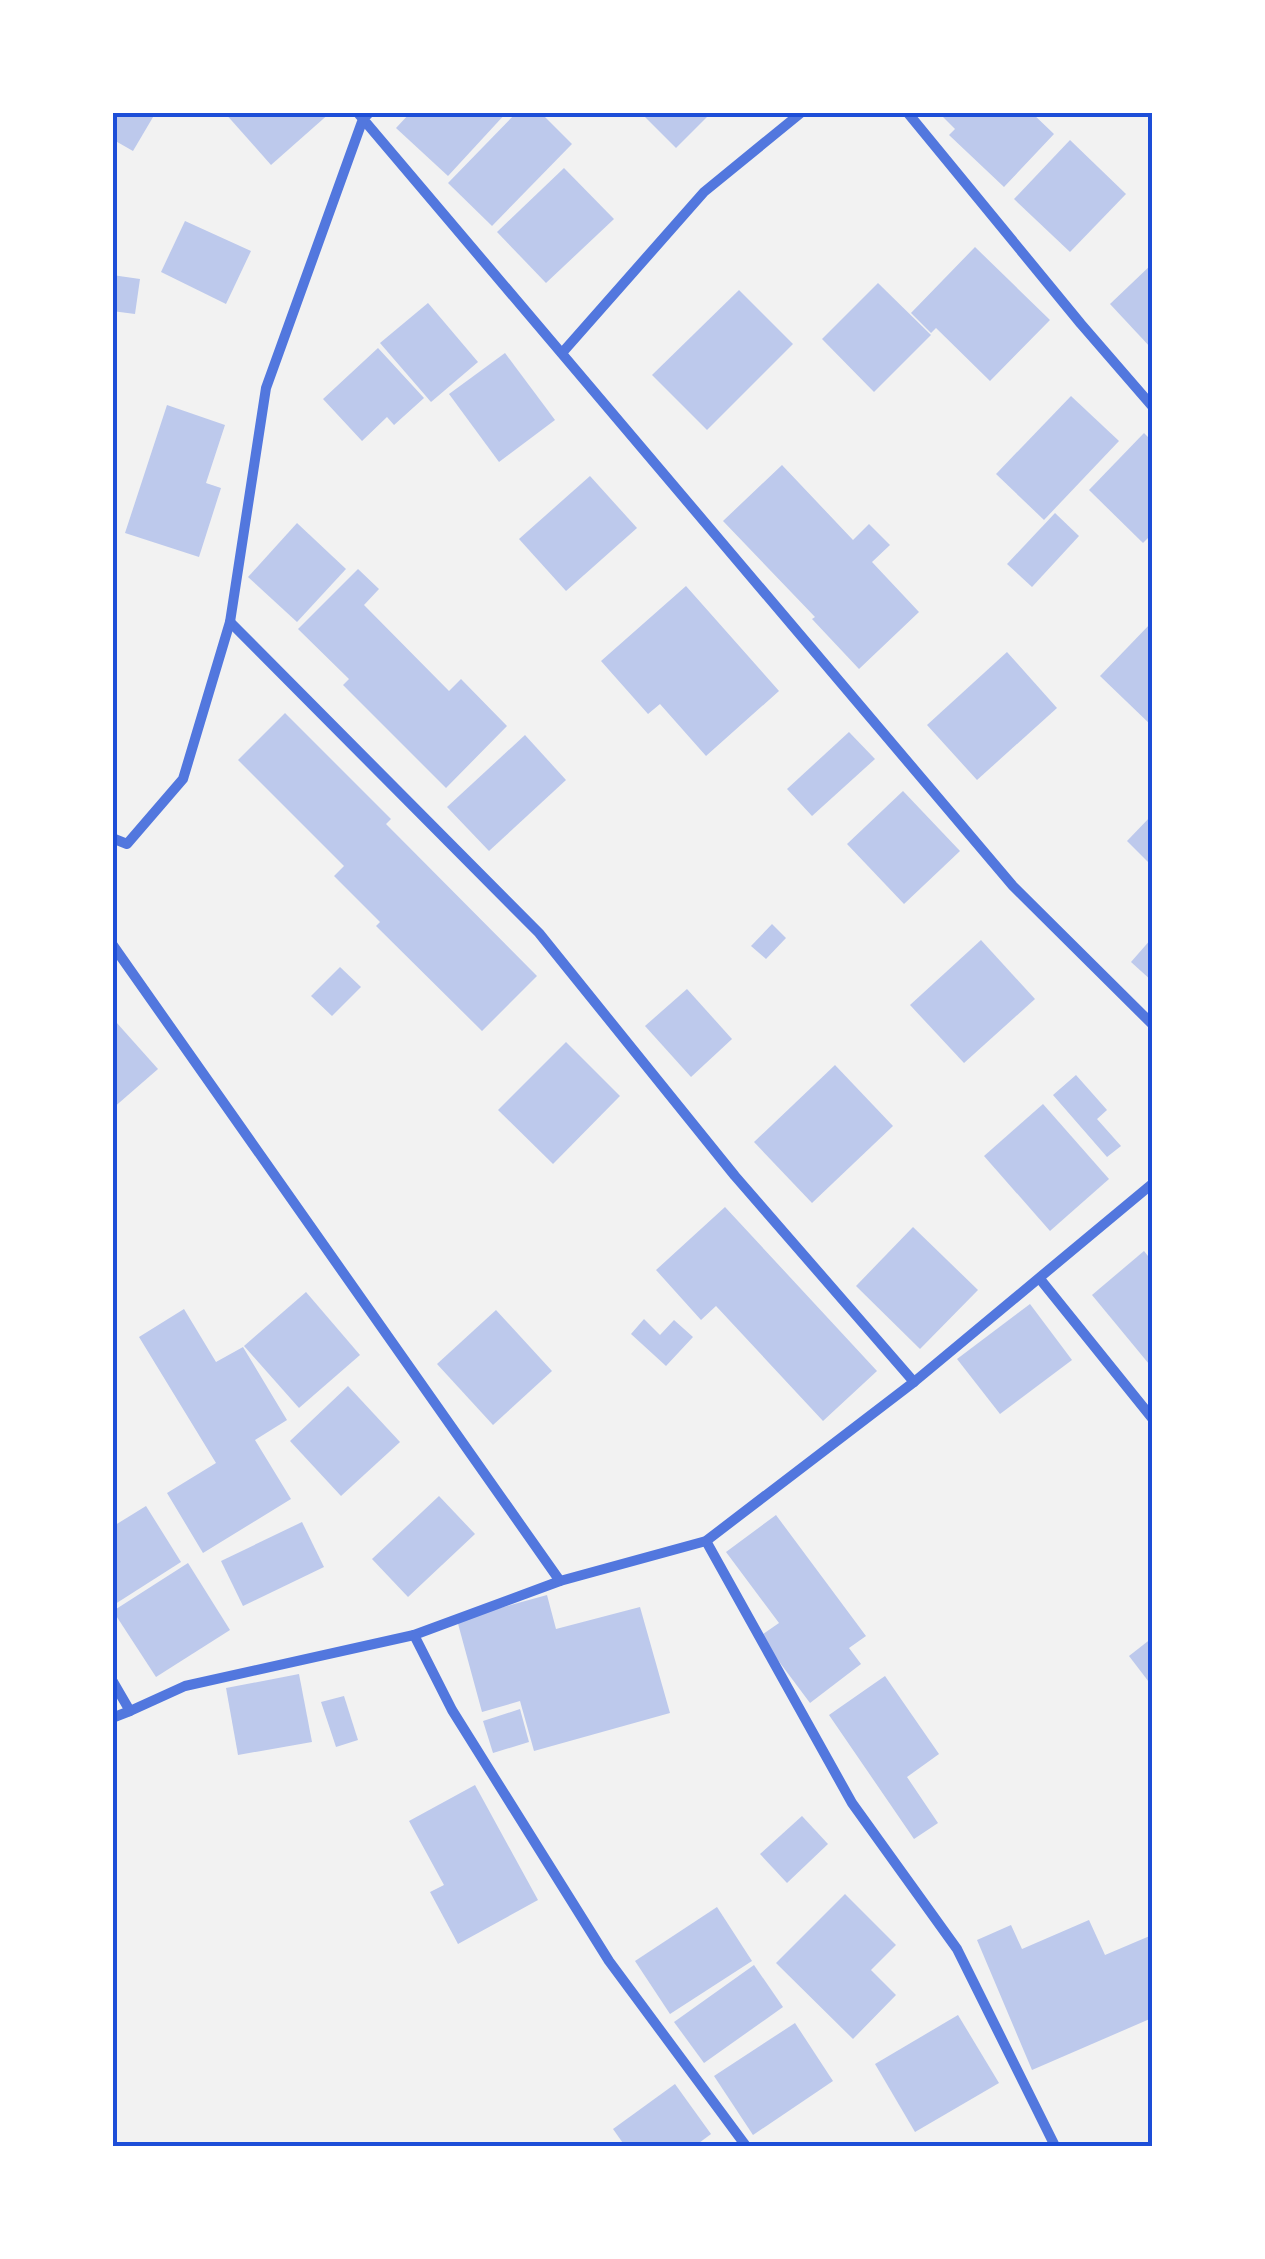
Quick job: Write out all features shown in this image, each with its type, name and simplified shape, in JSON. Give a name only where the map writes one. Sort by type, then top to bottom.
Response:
[{"type":"street","points":[[562,353],[704,192],[802,112]]},
{"type":"street","points":[[907,112],[1152,406]]},
{"type":"street","points":[[363,115],[1014,886],[1152,1024]]},
{"type":"street","points":[[112,838],[127,844],[183,779],[230,622],[266,388],[363,115]]},
{"type":"street","points":[[230,622],[539,933],[735,1176],[914,1382]]},
{"type":"street","points":[[112,944],[560,1582]]},
{"type":"street","points":[[112,1718],[185,1686],[414,1635],[560,1582],[706,1541],[914,1382],[1152,1184]]},
{"type":"street","points":[[1040,1279],[1152,1418]]},
{"type":"street","points":[[706,1541],[852,1803],[957,1949],[1055,2146]]},
{"type":"street","points":[[414,1635],[452,1710],[610,1961],[746,2146]]},
{"type":"street","points":[[112,1680],[130,1711]]},
{"type":"building","points":[[117,112],[156,112],[133,151],[112,139],[112,121]]},
{"type":"building","points":[[224,112],[331,112],[271,165]]},
{"type":"building","points":[[411,112],[507,112],[448,176],[396,128]]},
{"type":"building","points":[[517,112],[540,112],[572,144],[492,226],[448,183]]},
{"type":"building","points":[[640,112],[712,112],[676,148]]},
{"type":"building","points":[[938,112],[1031,112],[1054,134],[1004,187],[949,135],[955,129]]},
{"type":"building","points":[[1070,140],[1126,194],[1070,252],[1014,199]]},
{"type":"building","points":[[564,168],[614,219],[546,283],[497,232]]},
{"type":"building","points":[[185,221],[251,251],[226,304],[161,272]]},
{"type":"building","points":[[975,247],[1050,320],[990,381],[936,328],[931,333],[911,313]]},
{"type":"building","points":[[1152,264],[1152,349],[1110,304]]},
{"type":"building","points":[[112,275],[140,279],[135,314],[112,311]]},
{"type":"building","points":[[878,283],[931,335],[874,392],[822,339]]},
{"type":"building","points":[[739,290],[793,344],[707,430],[652,375]]},
{"type":"building","points":[[428,303],[478,362],[431,402],[380,343]]},
{"type":"building","points":[[378,348],[424,398],[394,425],[387,417],[362,441],[323,399]]},
{"type":"building","points":[[505,353],[555,420],[499,462],[449,394]]},
{"type":"building","points":[[1071,396],[1119,441],[1044,520],[996,474]]},
{"type":"building","points":[[167,405],[225,425],[206,483],[221,488],[199,557],[125,533]]},
{"type":"building","points":[[1144,433],[1152,441],[1152,534],[1143,543],[1089,490]]},
{"type":"building","points":[[782,465],[853,540],[869,524],[890,545],[872,562],[919,612],[859,669],[723,521]]},
{"type":"building","points":[[590,476],[637,528],[566,591],[519,539]]},
{"type":"building","points":[[1055,513],[1079,536],[1032,587],[1007,564]]},
{"type":"building","points":[[297,523],[346,569],[297,622],[248,577]]},
{"type":"building","points":[[358,569],[379,589],[364,605],[449,691],[461,679],[507,726],[446,788],[343,685],[349,679],[298,629]]},
{"type":"building","points":[[686,586],[779,691],[706,756],[660,704],[648,714],[601,661]]},
{"type":"building","points":[[1152,622],[1152,726],[1100,676]]},
{"type":"building","points":[[1007,652],[1057,708],[977,780],[927,725]]},
{"type":"building","points":[[285,713],[391,819],[386,824],[537,976],[482,1031],[376,926],[380,922],[334,876],[344,866],[238,760]]},
{"type":"building","points":[[849,732],[875,759],[812,816],[787,789]]},
{"type":"building","points":[[525,735],[566,780],[489,851],[447,807]]},
{"type":"building","points":[[903,791],[960,851],[904,904],[847,844]]},
{"type":"building","points":[[1152,815],[1152,866],[1127,841]]},
{"type":"building","points":[[772,924],[786,938],[766,959],[751,946]]},
{"type":"building","points":[[1152,938],[1152,981],[1131,962]]},
{"type":"building","points":[[981,940],[1035,999],[964,1063],[910,1005]]},
{"type":"building","points":[[340,967],[361,987],[332,1016],[311,996]]},
{"type":"building","points":[[687,989],[732,1039],[691,1077],[645,1026]]},
{"type":"building","points":[[116,1022],[158,1069],[112,1109],[112,1025]]},
{"type":"building","points":[[566,1042],[620,1096],[553,1164],[498,1110]]},
{"type":"building","points":[[835,1065],[893,1126],[812,1203],[754,1142]]},
{"type":"building","points":[[1076,1075],[1107,1110],[1097,1119],[1121,1146],[1107,1157],[1053,1095]]},
{"type":"building","points":[[1043,1104],[1109,1179],[1050,1231],[984,1156]]},
{"type":"building","points":[[725,1207],[877,1371],[823,1421],[716,1306],[701,1320],[656,1270]]},
{"type":"building","points":[[913,1227],[978,1290],[920,1349],[856,1286]]},
{"type":"building","points":[[1144,1251],[1152,1261],[1149,1364],[1092,1295]]},
{"type":"building","points":[[306,1292],[360,1355],[299,1408],[244,1346]]},
{"type":"building","points":[[1030,1304],[1072,1360],[1000,1414],[957,1359]]},
{"type":"building","points":[[184,1309],[216,1362],[243,1347],[287,1420],[255,1440],[291,1499],[203,1553],[167,1493],[216,1463],[139,1337]]},
{"type":"building","points":[[496,1310],[552,1371],[493,1425],[437,1364]]},
{"type":"building","points":[[644,1319],[660,1335],[674,1320],[693,1337],[666,1366],[631,1334]]},
{"type":"building","points":[[348,1386],[400,1442],[341,1496],[290,1441]]},
{"type":"building","points":[[439,1496],[475,1534],[408,1597],[372,1559]]},
{"type":"building","points":[[146,1506],[181,1562],[112,1606],[112,1527]]},
{"type":"building","points":[[776,1515],[866,1636],[849,1648],[861,1664],[810,1703],[760,1636],[779,1623],[726,1552]]},
{"type":"building","points":[[302,1522],[324,1567],[243,1606],[221,1561]]},
{"type":"building","points":[[188,1563],[230,1630],[156,1677],[113,1611]]},
{"type":"building","points":[[547,1595],[556,1629],[640,1607],[670,1713],[534,1751],[520,1701],[482,1712],[457,1620]]},
{"type":"building","points":[[1152,1638],[1152,1686],[1129,1656]]},
{"type":"building","points":[[299,1674],[312,1742],[238,1755],[226,1688]]},
{"type":"building","points":[[885,1676],[939,1754],[907,1777],[938,1823],[914,1839],[829,1715]]},
{"type":"building","points":[[344,1696],[358,1740],[336,1747],[321,1702]]},
{"type":"building","points":[[520,1709],[529,1742],[493,1753],[483,1721]]},
{"type":"building","points":[[475,1785],[538,1900],[458,1944],[430,1892],[444,1885],[409,1821]]},
{"type":"building","points":[[802,1816],[828,1844],[787,1883],[760,1854]]},
{"type":"building","points":[[845,1894],[896,1945],[871,1970],[896,1995],[853,2039],[776,1963]]},
{"type":"building","points":[[717,1907],[752,1961],[670,2014],[635,1961]]},
{"type":"building","points":[[1089,1920],[1105,1955],[1152,1935],[1152,2018],[1032,2070],[977,1940],[1011,1925],[1022,1949]]},
{"type":"building","points":[[754,1965],[783,2007],[704,2063],[674,2022]]},
{"type":"building","points":[[958,2015],[999,2083],[915,2132],[875,2064]]},
{"type":"building","points":[[795,2023],[833,2081],[753,2135],[714,2076]]},
{"type":"building","points":[[675,2084],[711,2134],[695,2146],[625,2146],[613,2129]]}]
